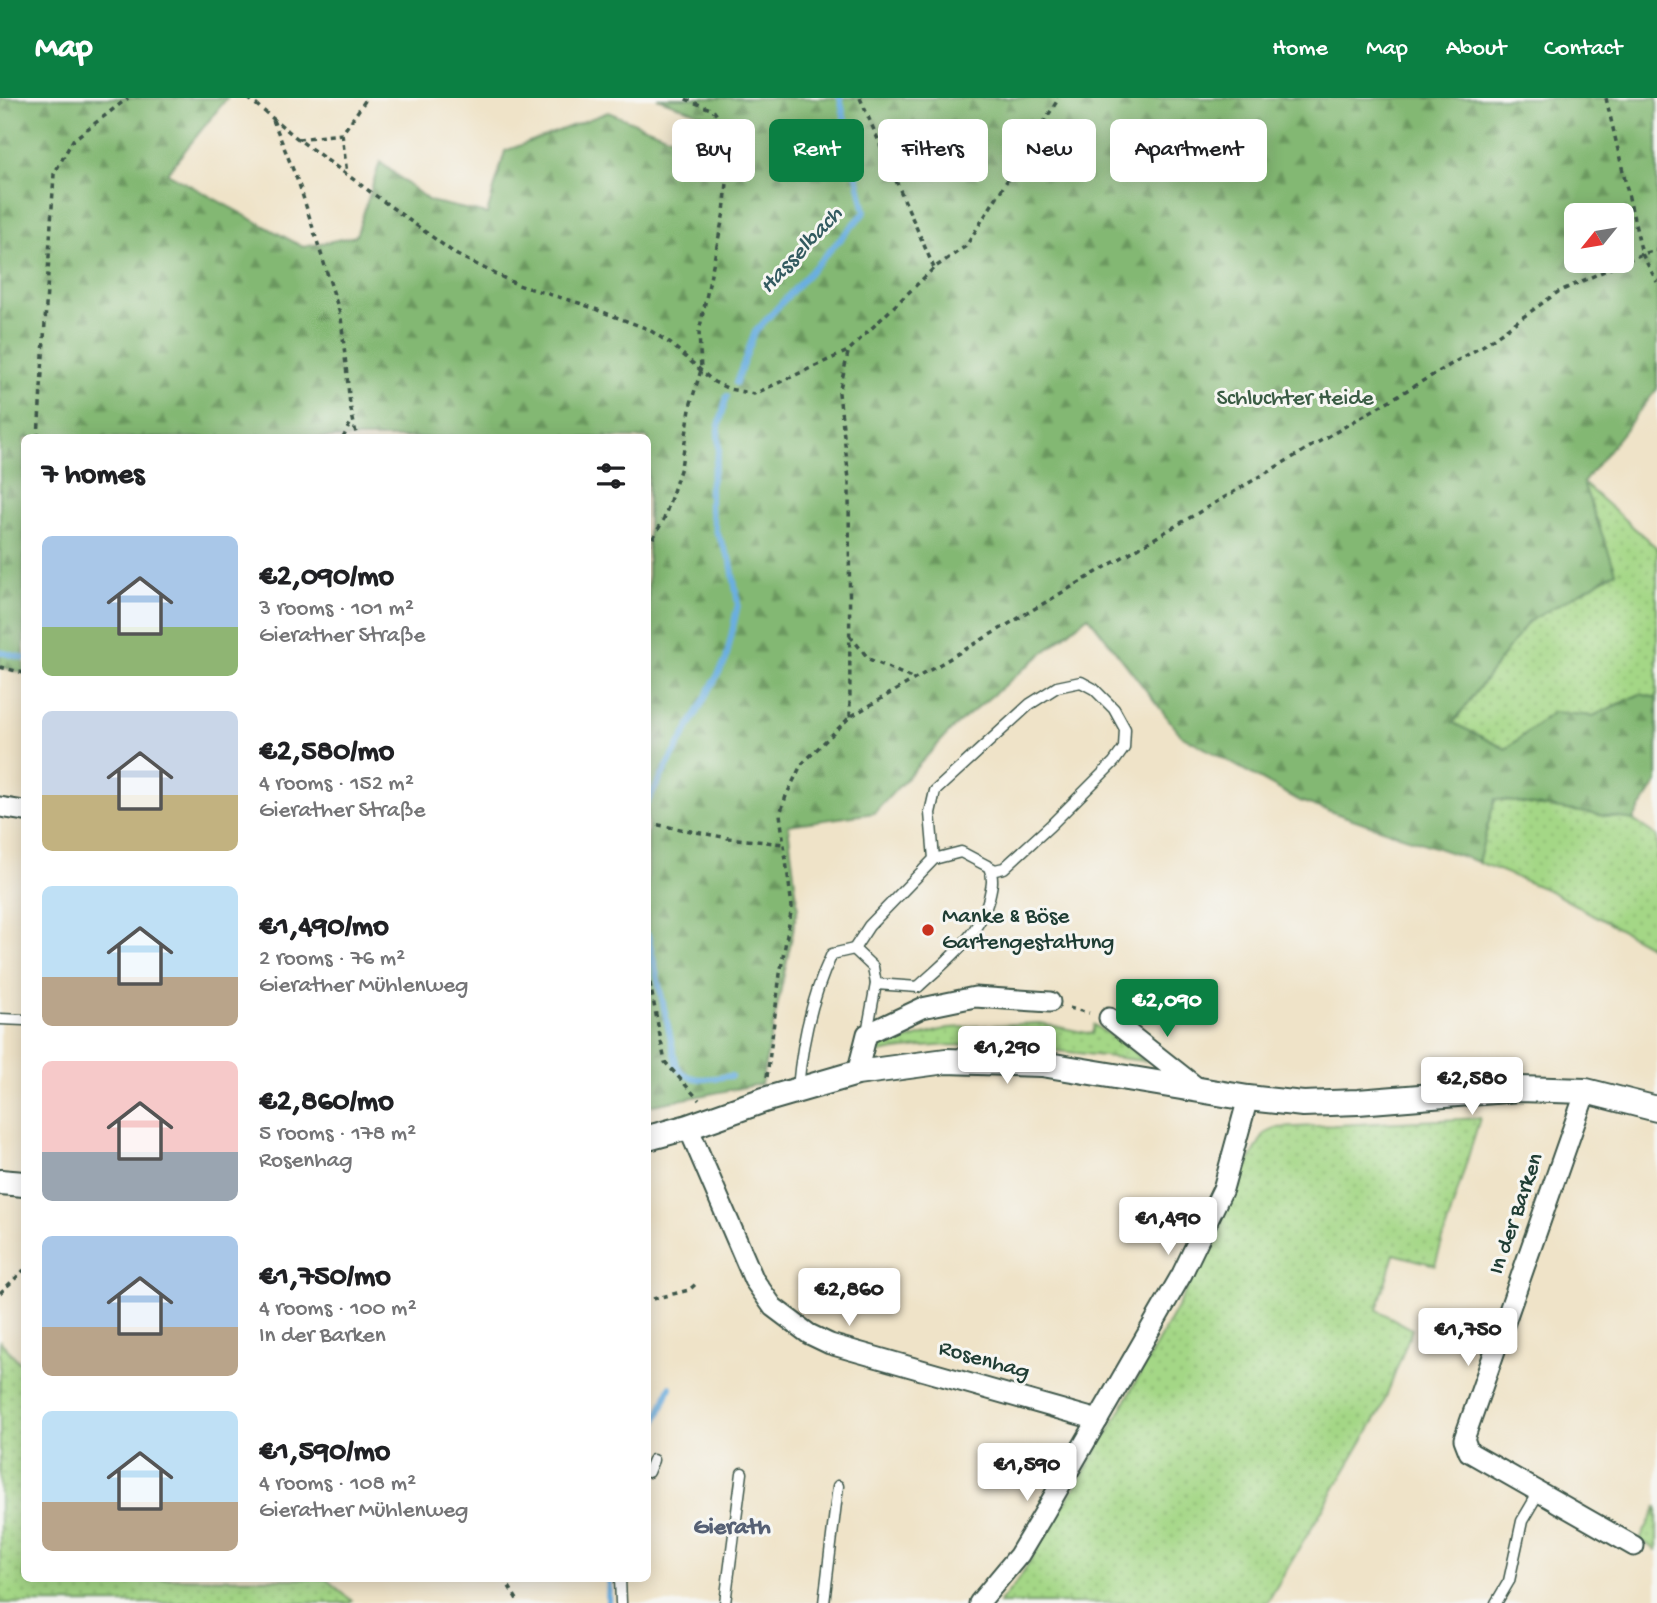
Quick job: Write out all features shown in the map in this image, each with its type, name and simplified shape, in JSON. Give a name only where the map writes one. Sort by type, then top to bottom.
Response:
[{"type":"street","points":[[0,807],[21,810]]},
{"type":"street","points":[[857,1073],[867,1034],[922,1008],[975,997],[1051,1002]]},
{"type":"street","points":[[1109,1018],[1201,1091]]},
{"type":"street","points":[[651,1137],[857,1073],[946,1061],[1042,1064],[1201,1091],[1303,1104],[1519,1089],[1586,1091],[1657,1109]]},
{"type":"street","name":"In der Barken","points":[[1586,1091],[1464,1439],[1469,1451],[1634,1546]]},
{"type":"street","points":[[979,1603],[1019,1555],[1182,1274],[1223,1189],[1248,1098]]},
{"type":"street","name":"Rosenhag","points":[[688,1127],[754,1280],[774,1307],[809,1334],[858,1352],[1098,1420]]},
{"type":"street","points":[[0,1182],[21,1184]]},
{"type":"lane","points":[[797,1090],[808,1021],[820,980],[832,954],[855,949],[869,926],[934,859],[961,852],[995,870],[1004,868],[1050,827],[1114,762],[1124,748],[1125,729],[1114,709],[1094,689],[1082,682],[1057,687],[1030,704],[935,791],[930,813],[934,859]]},
{"type":"lane","points":[[876,984],[918,987],[957,950],[978,928],[985,915],[994,878],[989,867]]},
{"type":"lane","points":[[855,949],[873,967],[876,984],[867,1034]]},
{"type":"lane","points":[[0,1018],[21,1020]]},
{"type":"lane","points":[[651,1465],[653,1460]]},
{"type":"lane","points":[[725,1603],[742,1473]]},
{"type":"lane","points":[[824,1603],[838,1486]]},
{"type":"lane","points":[[1496,1603],[1509,1581],[1522,1521],[1539,1492]]},
{"type":"lane","points":[[620,1582],[621,1603]]},
{"type":"path","points":[[38,434],[54,174],[73,140],[128,98]]},
{"type":"path","points":[[248,98],[298,139],[457,255],[518,285],[579,303],[648,329],[671,344],[714,383],[754,394],[792,379],[848,351],[934,268],[966,246],[1059,98]]},
{"type":"path","points":[[347,175],[342,134],[367,98]]},
{"type":"path","points":[[651,542],[664,519],[681,467],[691,402],[701,370],[699,332],[724,212],[733,135],[713,110],[683,98]]},
{"type":"path","points":[[860,98],[934,268]]},
{"type":"path","points":[[1606,98],[1642,254],[1657,282]]},
{"type":"path","points":[[272,118],[300,187],[341,317],[356,434]]},
{"type":"path","points":[[298,139],[342,134]]},
{"type":"path","points":[[764,1100],[780,974],[792,906],[780,814],[801,765],[850,717],[1484,345],[1558,292],[1642,254],[1657,250]]},
{"type":"path","points":[[848,351],[839,393],[849,479],[850,717]]},
{"type":"path","points":[[345,434],[353,418]]},
{"type":"path","points":[[850,635],[869,659],[914,679]]},
{"type":"path","points":[[0,667],[21,672]]},
{"type":"path","points":[[651,824],[728,838],[784,844]]},
{"type":"path","points":[[651,989],[665,1062],[715,1117]]},
{"type":"path","points":[[1051,1002],[1109,1018]]},
{"type":"path","points":[[0,1293],[21,1273]]},
{"type":"path","points":[[653,1299],[689,1290],[697,1283]]},
{"type":"path","points":[[506,1582],[519,1603]]},
{"type":"green space","name":"Schluchter Heide","points":[[0,98],[227,98],[167,173],[303,247],[356,236],[380,162],[429,201],[487,214],[505,151],[608,112],[672,138],[672,182],[755,182],[755,119],[711,119],[657,98],[1657,98],[1657,389],[1583,483],[1616,572],[1528,622],[1453,723],[1506,749],[1553,712],[1593,716],[1640,694],[1657,698],[1657,782],[1633,820],[1495,799],[1478,862],[1300,801],[1181,735],[1088,616],[954,727],[874,813],[788,825],[798,907],[761,1084],[651,1105],[651,434],[21,434],[21,672],[0,667]]},
{"type":"green space","points":[[1583,483],[1657,548],[1657,698],[1640,694],[1593,716],[1553,712],[1506,749],[1453,723],[1528,622],[1616,572]]},
{"type":"green space","points":[[1495,799],[1633,820],[1657,836],[1657,950],[1550,891],[1478,862]]},
{"type":"green space","points":[[1039,1023],[1092,1034],[1094,1025],[1144,1061],[1042,1049],[975,1045],[907,1048],[873,1054],[871,1046],[874,1036],[884,1032],[892,1044],[948,1028]]},
{"type":"green space","points":[[1480,1118],[1435,1265],[1394,1254],[1377,1310],[1412,1329],[1381,1410],[1267,1603],[999,1603],[1017,1582],[1107,1434],[1191,1282],[1237,1183],[1264,1134],[1276,1128]]},
{"type":"green space","points":[[0,1341],[21,1364],[21,1582],[330,1582],[352,1601],[350,1603],[0,1603]]},
{"type":"green space","points":[[1657,1506],[1657,1550],[1640,1540]]},
{"type":"waterway","name":"Hasselbach","points":[[736,383],[755,332],[865,212],[840,98]]},
{"type":"waterway","name":"Hasselbach","points":[[651,796],[726,660],[738,604],[731,562],[716,531],[710,507],[710,486],[719,450],[718,430],[727,396]]},
{"type":"waterway","points":[[0,652],[21,657]]},
{"type":"waterway","name":"Hasselbach","points":[[651,949],[677,1067],[695,1078],[731,1076]]},
{"type":"waterway","name":"Hasselbach","points":[[651,1434],[670,1387]]},
{"type":"waterway","name":"Hasselbach","points":[[608,1603],[609,1582]]},
{"type":"place","name":"Manke & Böse Gartengestaltung","points":[[928,930]]},
{"type":"district","name":"Gierath","points":[[732,1528]]}]
